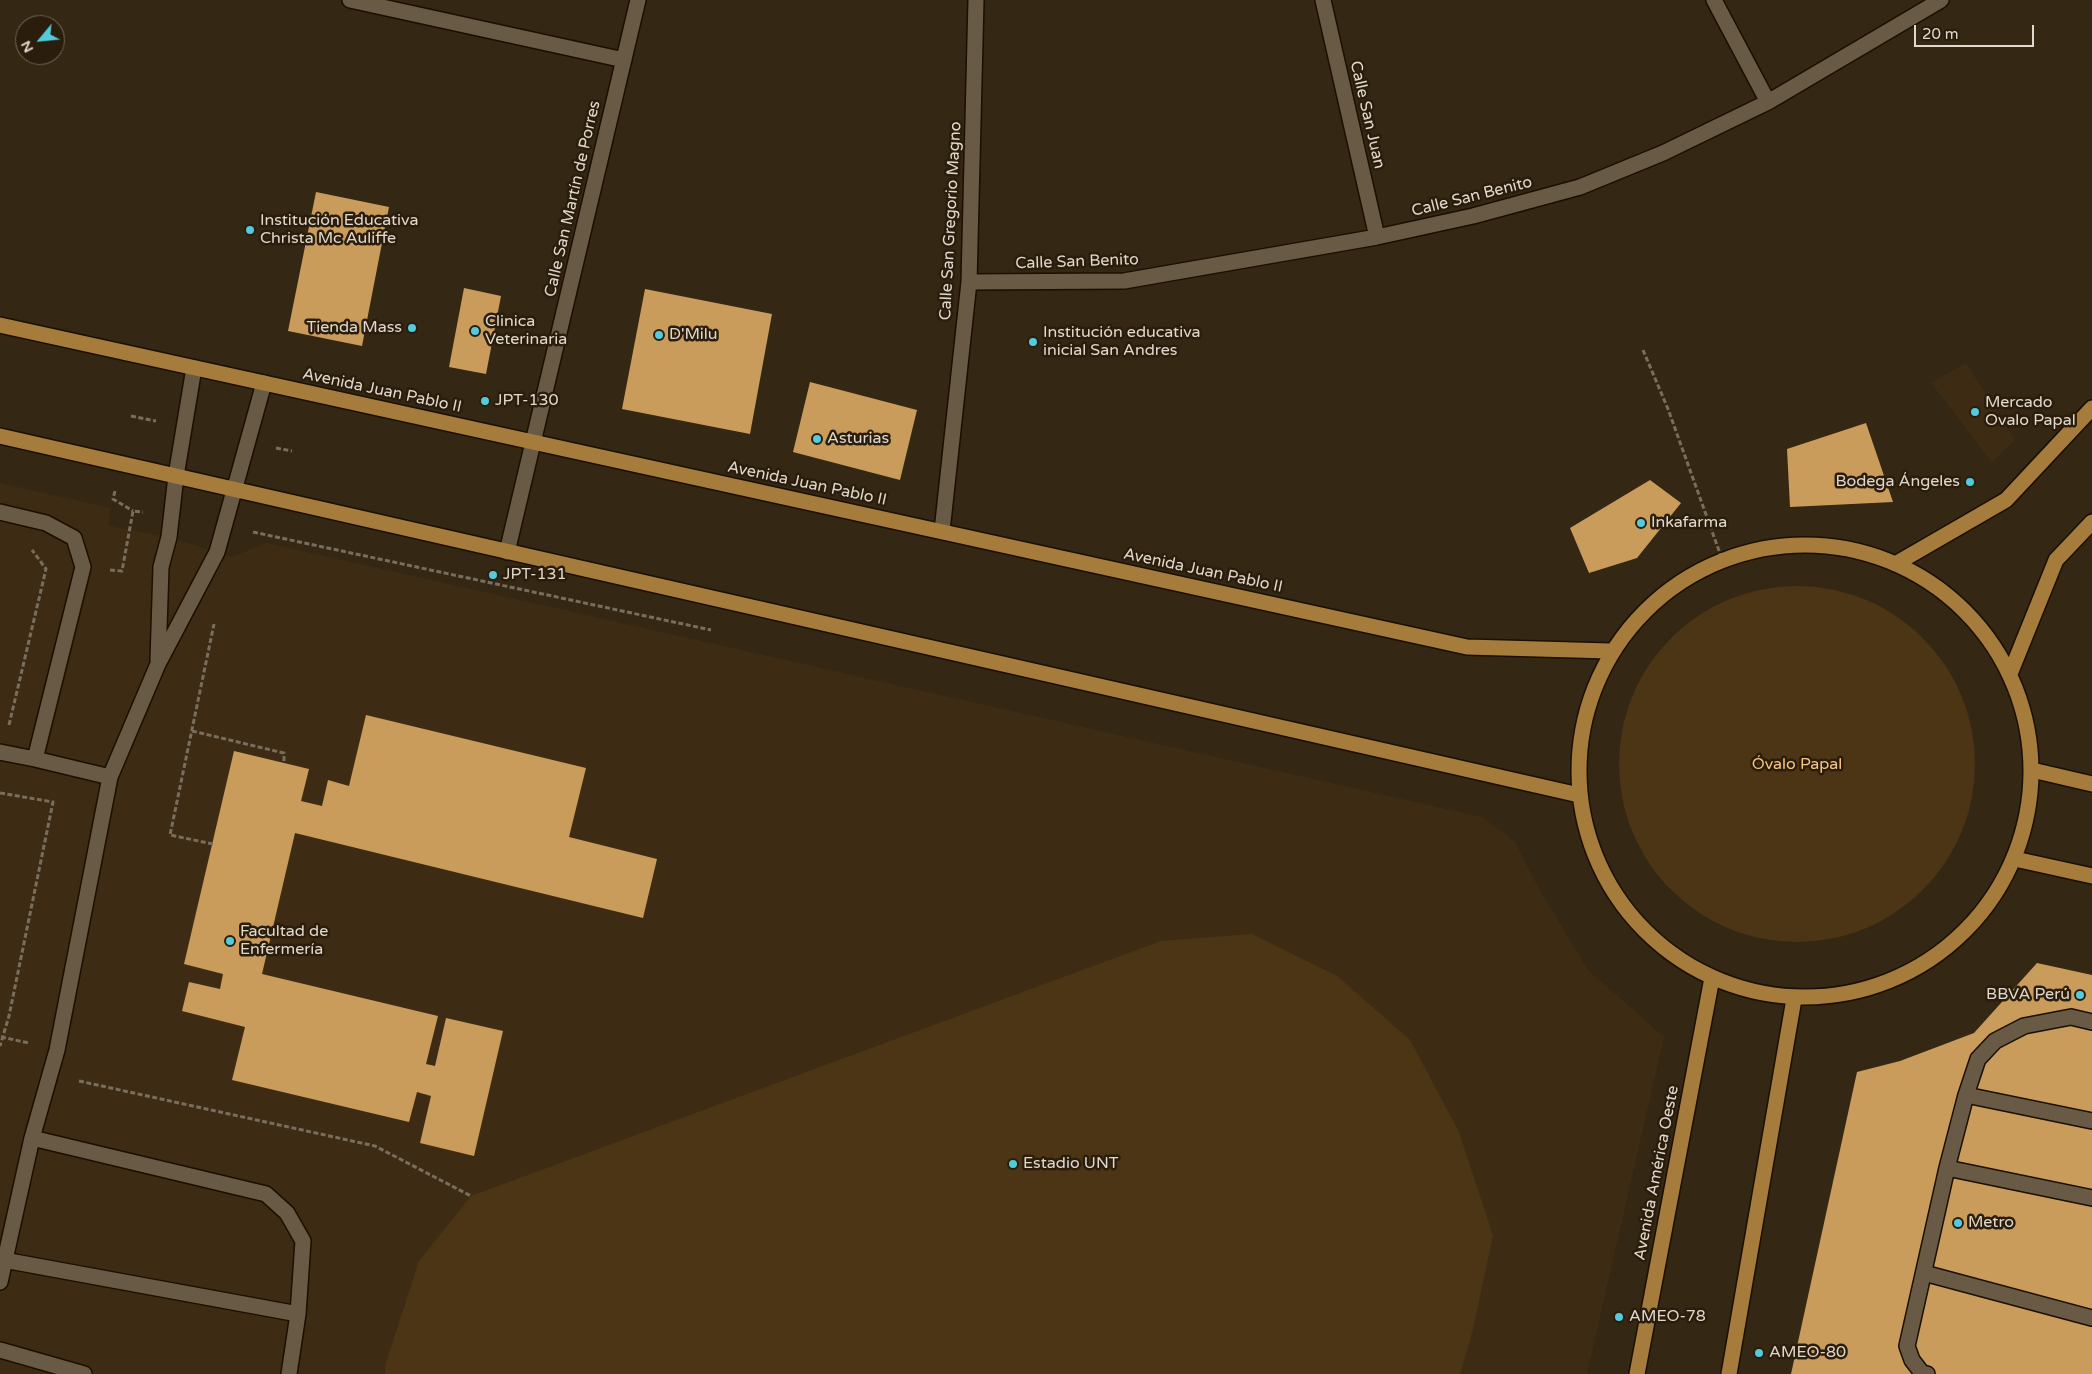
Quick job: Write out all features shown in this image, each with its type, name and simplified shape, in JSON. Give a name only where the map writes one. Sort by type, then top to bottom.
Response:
[{"type":"main road","name":"Avenida Juan Pablo II","points":[[0,325],[1467,647],[1610,651]]},
{"type":"main road","points":[[1897,562],[2006,500],[2092,408]]},
{"type":"main road","points":[[0,436],[1578,795]]},
{"type":"main road","points":[[2010,674],[2056,560],[2092,522]]},
{"type":"main road","points":[[1834,544],[1897,562],[1943,590],[1982,628],[2010,674],[2026,720],[2032,770],[2028,815],[2016,859],[1979,918],[1927,964],[1863,992],[1794,999],[1752,993],[1712,978],[1647,934],[1601,870],[1578,795],[1583,720],[1610,651],[1652,601],[1722,559],[1769,546],[1834,544]]},
{"type":"main road","points":[[2032,770],[2092,784]]},
{"type":"main road","points":[[2016,859],[2092,876]]},
{"type":"main road","name":"Avenida América Oeste","points":[[1637,1374],[1712,978]]},
{"type":"main road","points":[[1729,1374],[1794,999]]},
{"type":"street","points":[[350,0],[624,60]]},
{"type":"street","name":"Calle San Martín de Porres","points":[[507,552],[638,0]]},
{"type":"street","name":"Calle San Gregorio Magno","points":[[942,532],[969,282],[976,0]]},
{"type":"street","name":"Calle San Juan","points":[[1323,0],[1377,238]]},
{"type":"street","points":[[1714,0],[1768,102]]},
{"type":"street","name":"Calle San Benito","points":[[969,282],[1124,281],[1377,238],[1473,216],[1580,187],[1662,153],[1768,102],[1941,0]]},
{"type":"street","points":[[158,664],[161,567],[171,516],[194,368]]},
{"type":"street","points":[[0,1282],[32,1138],[57,1050],[110,776],[158,664],[217,552],[236,490],[264,383]]},
{"type":"street","points":[[0,512],[46,523],[74,538],[83,567],[35,759]]},
{"type":"street","points":[[1,753],[110,776]]},
{"type":"street","points":[[1927,1374],[1922,1373],[1912,1360],[1907,1346],[1947,1168],[1966,1095],[1978,1059],[1995,1041],[2024,1026],[2072,1018],[2092,1022]]},
{"type":"street","points":[[1966,1095],[2092,1121]]},
{"type":"street","points":[[32,1138],[266,1194],[287,1213],[303,1241],[298,1314],[289,1374]]},
{"type":"street","points":[[1947,1168],[2092,1198]]},
{"type":"street","points":[[4,1260],[298,1314]]},
{"type":"street","points":[[1924,1273],[2092,1318]]},
{"type":"street","points":[[0,1350],[84,1374]]},
{"type":"path","points":[[1643,350],[1668,409],[1722,559]]},
{"type":"path","points":[[83,567],[122,571],[133,511],[171,516]]},
{"type":"path","points":[[1,753],[46,569],[31,549],[23,547]]},
{"type":"path","points":[[213,844],[170,835],[214,621]]},
{"type":"path","points":[[192,731],[284,753],[284,763]]},
{"type":"path","points":[[0,793],[52,802],[9,1016],[0,1046]]},
{"type":"path","points":[[49,1074],[375,1146],[471,1196]]},
{"type":"shaded area","name":"Mercado Ovalo Papal","points":[[1966,363],[2015,440],[1992,462],[1931,383]]},
{"type":"shaded area","points":[[0,483],[110,508],[109,526],[169,537],[231,557],[267,543],[1482,817],[1515,842],[1537,885],[1588,970],[1664,1037],[1587,1374],[0,1374]]},
{"type":"green space","name":"Óvalo Papal","points":[[1797,586],[1832,589],[1865,600],[1896,616],[1923,638],[1945,665],[1961,696],[1972,729],[1975,764],[1972,799],[1961,832],[1945,863],[1923,890],[1896,912],[1865,928],[1832,939],[1797,942],[1762,939],[1729,928],[1698,912],[1671,890],[1649,863],[1633,832],[1622,799],[1619,764],[1622,729],[1633,696],[1649,665],[1671,638],[1698,616],[1729,600],[1762,589]]},
{"type":"green space","name":"Estadio UNT","points":[[1252,934],[1337,976],[1410,1040],[1459,1132],[1493,1236],[1473,1329],[1460,1374],[385,1374],[386,1363],[419,1261],[471,1196],[1161,941]]},
{"type":"building","points":[[316,192],[389,207],[362,346],[288,331]]},
{"type":"building","name":"Clinica Veterinaria","points":[[464,288],[501,296],[486,374],[449,367]]},
{"type":"building","points":[[645,289],[772,314],[750,434],[622,409]]},
{"type":"building","points":[[810,382],[917,410],[900,480],[793,452]]},
{"type":"building","points":[[1866,423],[1893,502],[1790,507],[1787,449]]},
{"type":"building","points":[[1650,480],[1681,503],[1637,558],[1589,573],[1570,528]]},
{"type":"building","name":"Facultad de Enfermería","points":[[366,715],[586,768],[569,837],[657,859],[643,918],[295,833],[262,974],[438,1016],[426,1064],[435,1066],[446,1018],[503,1031],[474,1156],[420,1143],[431,1096],[417,1092],[409,1122],[232,1080],[245,1027],[182,1011],[189,982],[220,989],[223,974],[184,964],[234,751],[309,769],[301,801],[322,806],[328,780],[349,786]]},
{"type":"building","name":"Metro","points":[[2037,963],[2092,975],[2092,1374],[1791,1374],[1857,1072],[1900,1061],[1974,1033]]},
{"type":"place","name":"Institución Educativa Christa Mc Auliffe","points":[[250,230]]},
{"type":"place","name":"Tienda Mass","points":[[412,328]]},
{"type":"place","name":"Clinica Veterinaria","points":[[475,331]]},
{"type":"place","name":"D'Milu","points":[[659,335]]},
{"type":"place","name":"Institución educativa inicial San Andres","points":[[1033,342]]},
{"type":"place","name":"JPT-130","points":[[485,401]]},
{"type":"place","name":"Mercado Ovalo Papal","points":[[1975,412]]},
{"type":"place","name":"Asturias","points":[[817,439]]},
{"type":"place","name":"Bodega Ángeles","points":[[1970,482]]},
{"type":"place","name":"Inkafarma","points":[[1641,523]]},
{"type":"place","name":"JPT-131","points":[[493,575]]},
{"type":"place","name":"Facultad de Enfermería","points":[[230,941]]},
{"type":"place","name":"BBVA Perú","points":[[2080,995]]},
{"type":"place","name":"Estadio UNT","points":[[1013,1164]]},
{"type":"place","name":"Metro","points":[[1958,1223]]},
{"type":"place","name":"AMEO-78","points":[[1619,1317]]},
{"type":"place","name":"AMEO-80","points":[[1759,1353]]}]
